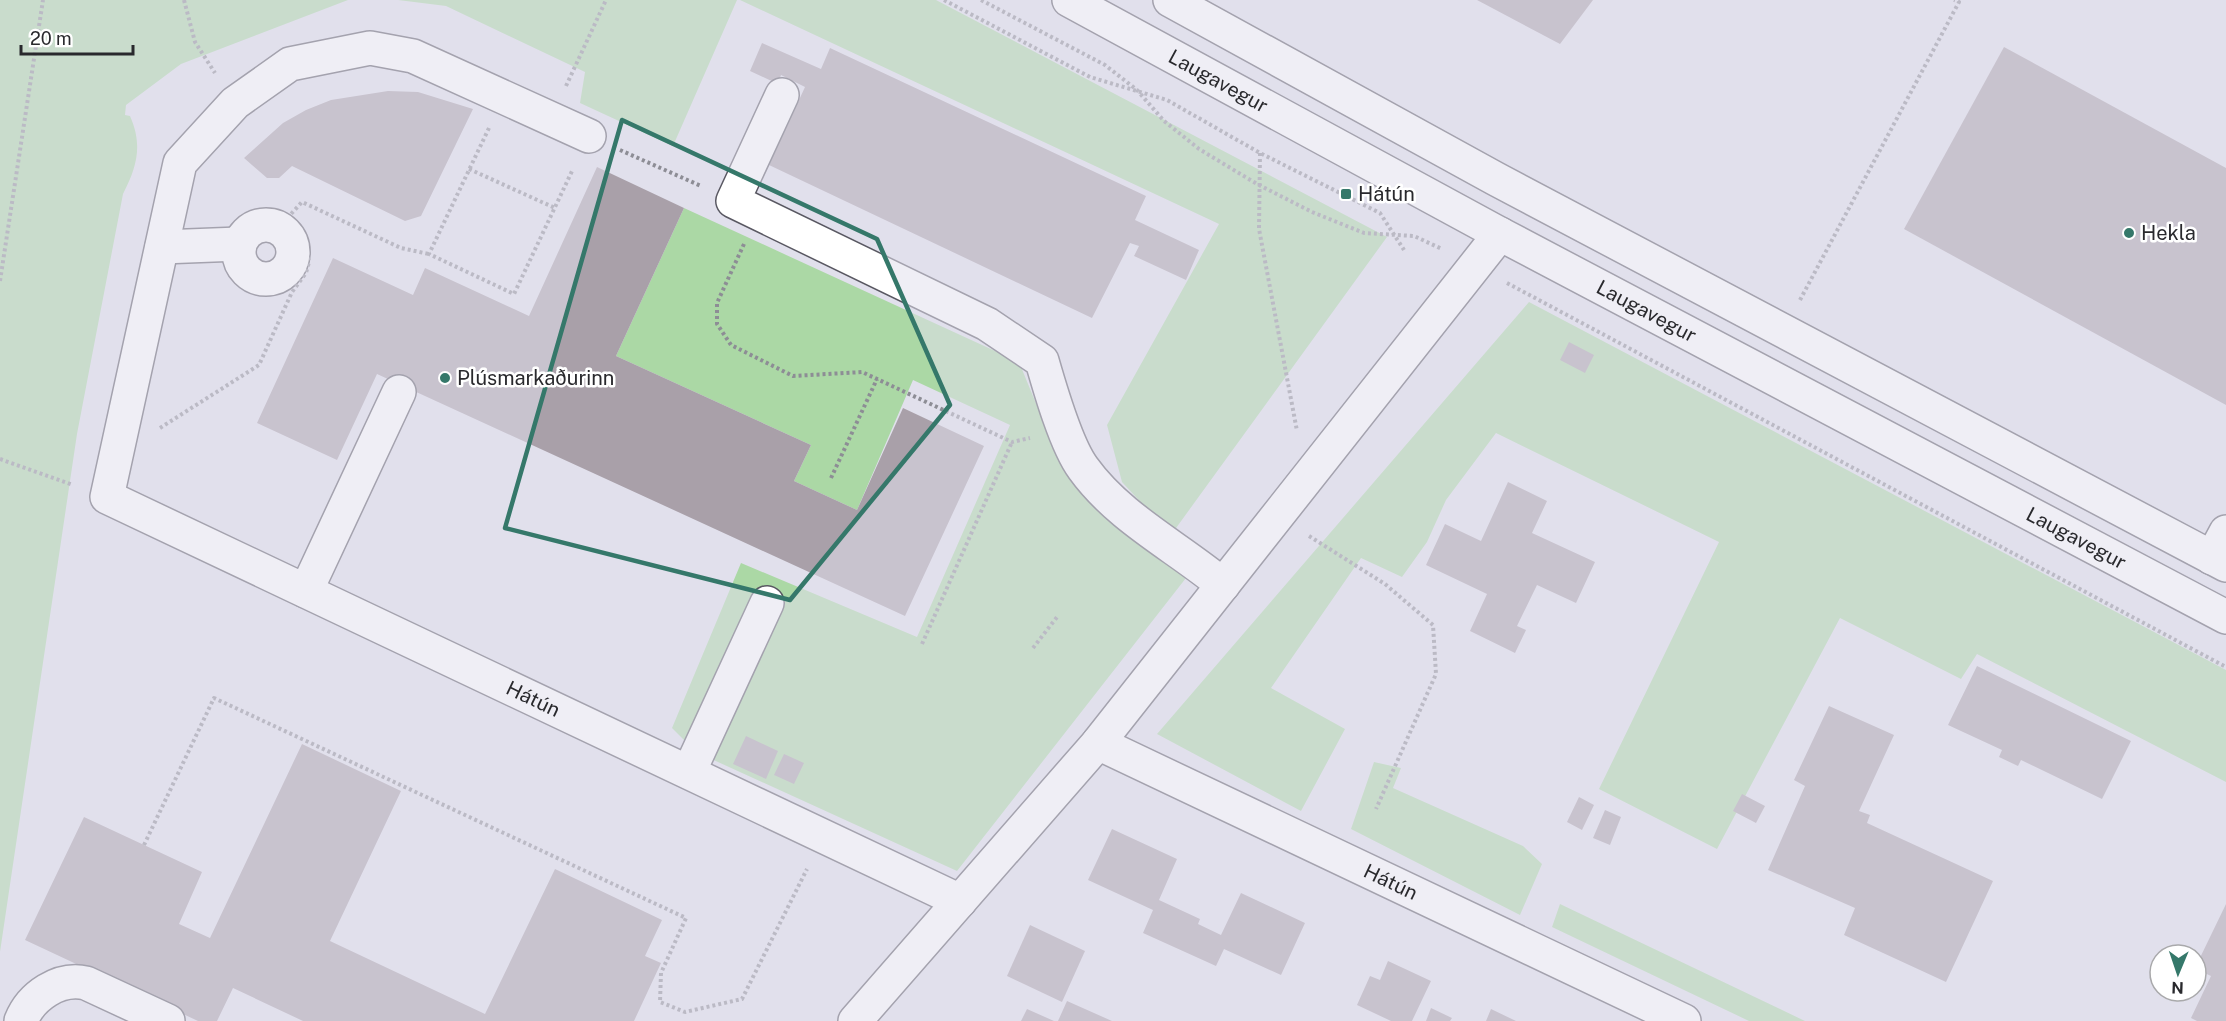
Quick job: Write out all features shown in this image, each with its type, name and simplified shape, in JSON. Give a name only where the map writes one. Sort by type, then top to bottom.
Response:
[{"type":"street","name":"Laugavegur","points":[[1069,0],[1500,234],[2226,617]]},
{"type":"street","points":[[1170,0],[1496,179],[2221,552]]},
{"type":"street","points":[[107,497],[180,163],[235,103],[290,64],[370,48],[413,56],[589,136]]},
{"type":"street","points":[[782,95],[746,207],[987,324],[1042,361],[1054,402],[1081,466],[1115,506],[1223,585]]},
{"type":"street","points":[[282,223],[293,247],[292,259],[286,270],[277,277],[264,279],[252,276],[243,268],[238,256],[239,244],[245,234],[255,226],[282,223]]},
{"type":"street","points":[[855,1021],[1098,743],[1500,234]]},
{"type":"street","points":[[162,247],[239,244]]},
{"type":"street","points":[[306,591],[399,392]]},
{"type":"street","name":"Hátún","points":[[107,497],[960,901]]},
{"type":"street","points":[[689,772],[767,603]]},
{"type":"street","name":"Hátún","points":[[1098,743],[1684,1021]]},
{"type":"street","points":[[21,1021],[26,1009],[53,986],[72,980],[86,983],[168,1021]]},
{"type":"path","points":[[0,280],[43,0]]},
{"type":"path","points":[[184,0],[195,42],[235,103]]},
{"type":"path","points":[[550,119],[606,0]]},
{"type":"path","points":[[944,0],[1090,77],[1167,99],[1260,153],[1380,213],[1404,250]]},
{"type":"path","points":[[981,0],[1105,65],[1137,90],[1164,121],[1199,149],[1257,184],[1312,212],[1364,233],[1414,236],[1476,265],[2226,667]]},
{"type":"path","points":[[1800,301],[1959,2],[1954,0]]},
{"type":"path","points":[[429,254],[503,97]]},
{"type":"path","points":[[282,223],[303,202],[401,248],[429,254],[514,294],[589,136],[746,207],[717,303],[717,324],[731,345],[793,376],[862,372],[1012,442],[1066,431]]},
{"type":"path","points":[[1260,153],[1257,184],[1259,230],[1306,479]]},
{"type":"path","points":[[470,169],[555,208]]},
{"type":"path","points":[[116,456],[259,365],[292,292],[306,273],[309,262],[304,238],[297,227],[282,223]]},
{"type":"path","points":[[831,478],[878,379]]},
{"type":"path","points":[[922,644],[1012,442]]},
{"type":"path","points":[[0,459],[107,497]]},
{"type":"path","points":[[1277,516],[1385,584],[1433,625],[1436,674],[1377,809]]},
{"type":"path","points":[[1033,648],[1057,617]]},
{"type":"path","points":[[144,845],[214,698],[686,918],[661,974],[660,1002],[685,1012],[742,999],[824,836]]},
{"type":"highlighted area","points":[[622,120],[877,239],[950,405],[790,600],[505,528]]},
{"type":"green space","points":[[0,0],[348,0],[181,64],[126,105],[125,115],[130,116],[134,127],[137,156],[123,194],[77,434],[0,952]]},
{"type":"green space","points":[[398,0],[737,0],[673,146],[580,103],[585,72],[446,6]]},
{"type":"green space","points":[[740,0],[936,0],[1387,237],[1171,535],[1122,482],[1107,425],[1219,224]]},
{"type":"green space","points":[[684,208],[1019,362],[1042,418],[1101,510],[1186,578],[957,871],[696,752],[672,728],[741,563],[917,637],[1010,425],[913,380],[857,510],[794,481],[811,445],[616,356]]},
{"type":"green space","points":[[1529,302],[2226,670],[2226,782],[1977,654],[1961,679],[1840,618],[1717,849],[1599,789],[1719,542],[1496,433],[1446,500],[1427,542],[1402,577],[1361,558],[1271,688],[1345,729],[1301,811],[1157,734]]},
{"type":"green space","points":[[1374,762],[1401,768],[1393,788],[1523,846],[1542,864],[1520,915],[1351,829]]},
{"type":"green space","points":[[1560,904],[1805,1021],[1749,1021],[1552,927]]},
{"type":"building","points":[[1477,0],[1593,0],[1560,44]]},
{"type":"building","points":[[762,43],[821,69],[830,48],[1146,196],[1135,220],[1199,250],[1186,280],[1134,256],[1139,246],[1130,243],[1092,318],[769,165],[805,87],[781,75],[778,84],[750,71]]},
{"type":"building","points":[[2004,47],[2226,168],[2226,405],[1904,229]]},
{"type":"building","points":[[388,91],[418,92],[473,109],[421,216],[405,221],[292,166],[279,178],[267,178],[244,158],[283,123],[306,110],[331,100]]},
{"type":"building","points":[[597,167],[684,208],[616,356],[811,445],[794,481],[857,510],[903,408],[984,446],[905,616],[377,374],[337,460],[257,423],[333,258],[413,295],[425,268],[529,316]]},
{"type":"building","points":[[1569,342],[1594,355],[1585,373],[1560,360]]},
{"type":"building","points":[[1508,482],[1547,501],[1532,533],[1595,562],[1576,603],[1537,585],[1517,626],[1526,630],[1515,653],[1470,631],[1487,594],[1426,565],[1445,524],[1481,541]]},
{"type":"building","points":[[1977,666],[2131,741],[2102,799],[2021,760],[2018,766],[1999,757],[2002,750],[1948,725]]},
{"type":"building","points":[[1829,706],[1894,735],[1859,811],[1870,815],[1867,823],[1993,881],[1946,982],[1844,935],[1855,908],[1768,870],[1805,786],[1794,780]]},
{"type":"building","points":[[746,736],[778,751],[766,779],[733,764]]},
{"type":"building","points":[[302,744],[401,791],[330,941],[485,1014],[555,869],[662,920],[645,956],[661,963],[634,1021],[303,1021],[233,988],[217,1021],[198,1021],[25,940],[84,817],[202,872],[179,924],[210,938]]},
{"type":"building","points":[[784,754],[804,763],[794,784],[774,775]]},
{"type":"building","points":[[1742,794],[1765,806],[1756,823],[1733,811]]},
{"type":"building","points":[[1579,797],[1594,805],[1582,830],[1567,822]]},
{"type":"building","points":[[1605,810],[1621,817],[1610,845],[1593,838]]},
{"type":"building","points":[[1112,829],[1177,859],[1159,900],[1200,919],[1198,924],[1221,935],[1241,893],[1305,923],[1281,975],[1224,949],[1216,966],[1143,933],[1153,910],[1088,880]]},
{"type":"building","points":[[2226,904],[2226,1021],[2197,1021],[2191,1018],[2198,1003],[2208,1003],[2208,982],[2211,976],[2208,975],[2207,943]]},
{"type":"building","points":[[1030,925],[1085,951],[1062,1002],[1007,976]]},
{"type":"building","points":[[1388,961],[1431,981],[1412,1021],[1391,1021],[1357,1005],[1370,976],[1380,980]]},
{"type":"building","points":[[1067,1001],[1112,1021],[1058,1021]]},
{"type":"building","points":[[1431,1008],[1452,1018],[1450,1021],[1426,1021]]},
{"type":"building","points":[[1027,1009],[1054,1021],[1021,1021]]},
{"type":"building","points":[[1491,1009],[1516,1021],[1486,1021]]},
{"type":"place","name":"Hátún","points":[[1346,194]]},
{"type":"place","name":"Hekla","points":[[2129,233]]},
{"type":"place","name":"Plúsmarkaðurinn","points":[[445,378]]}]
